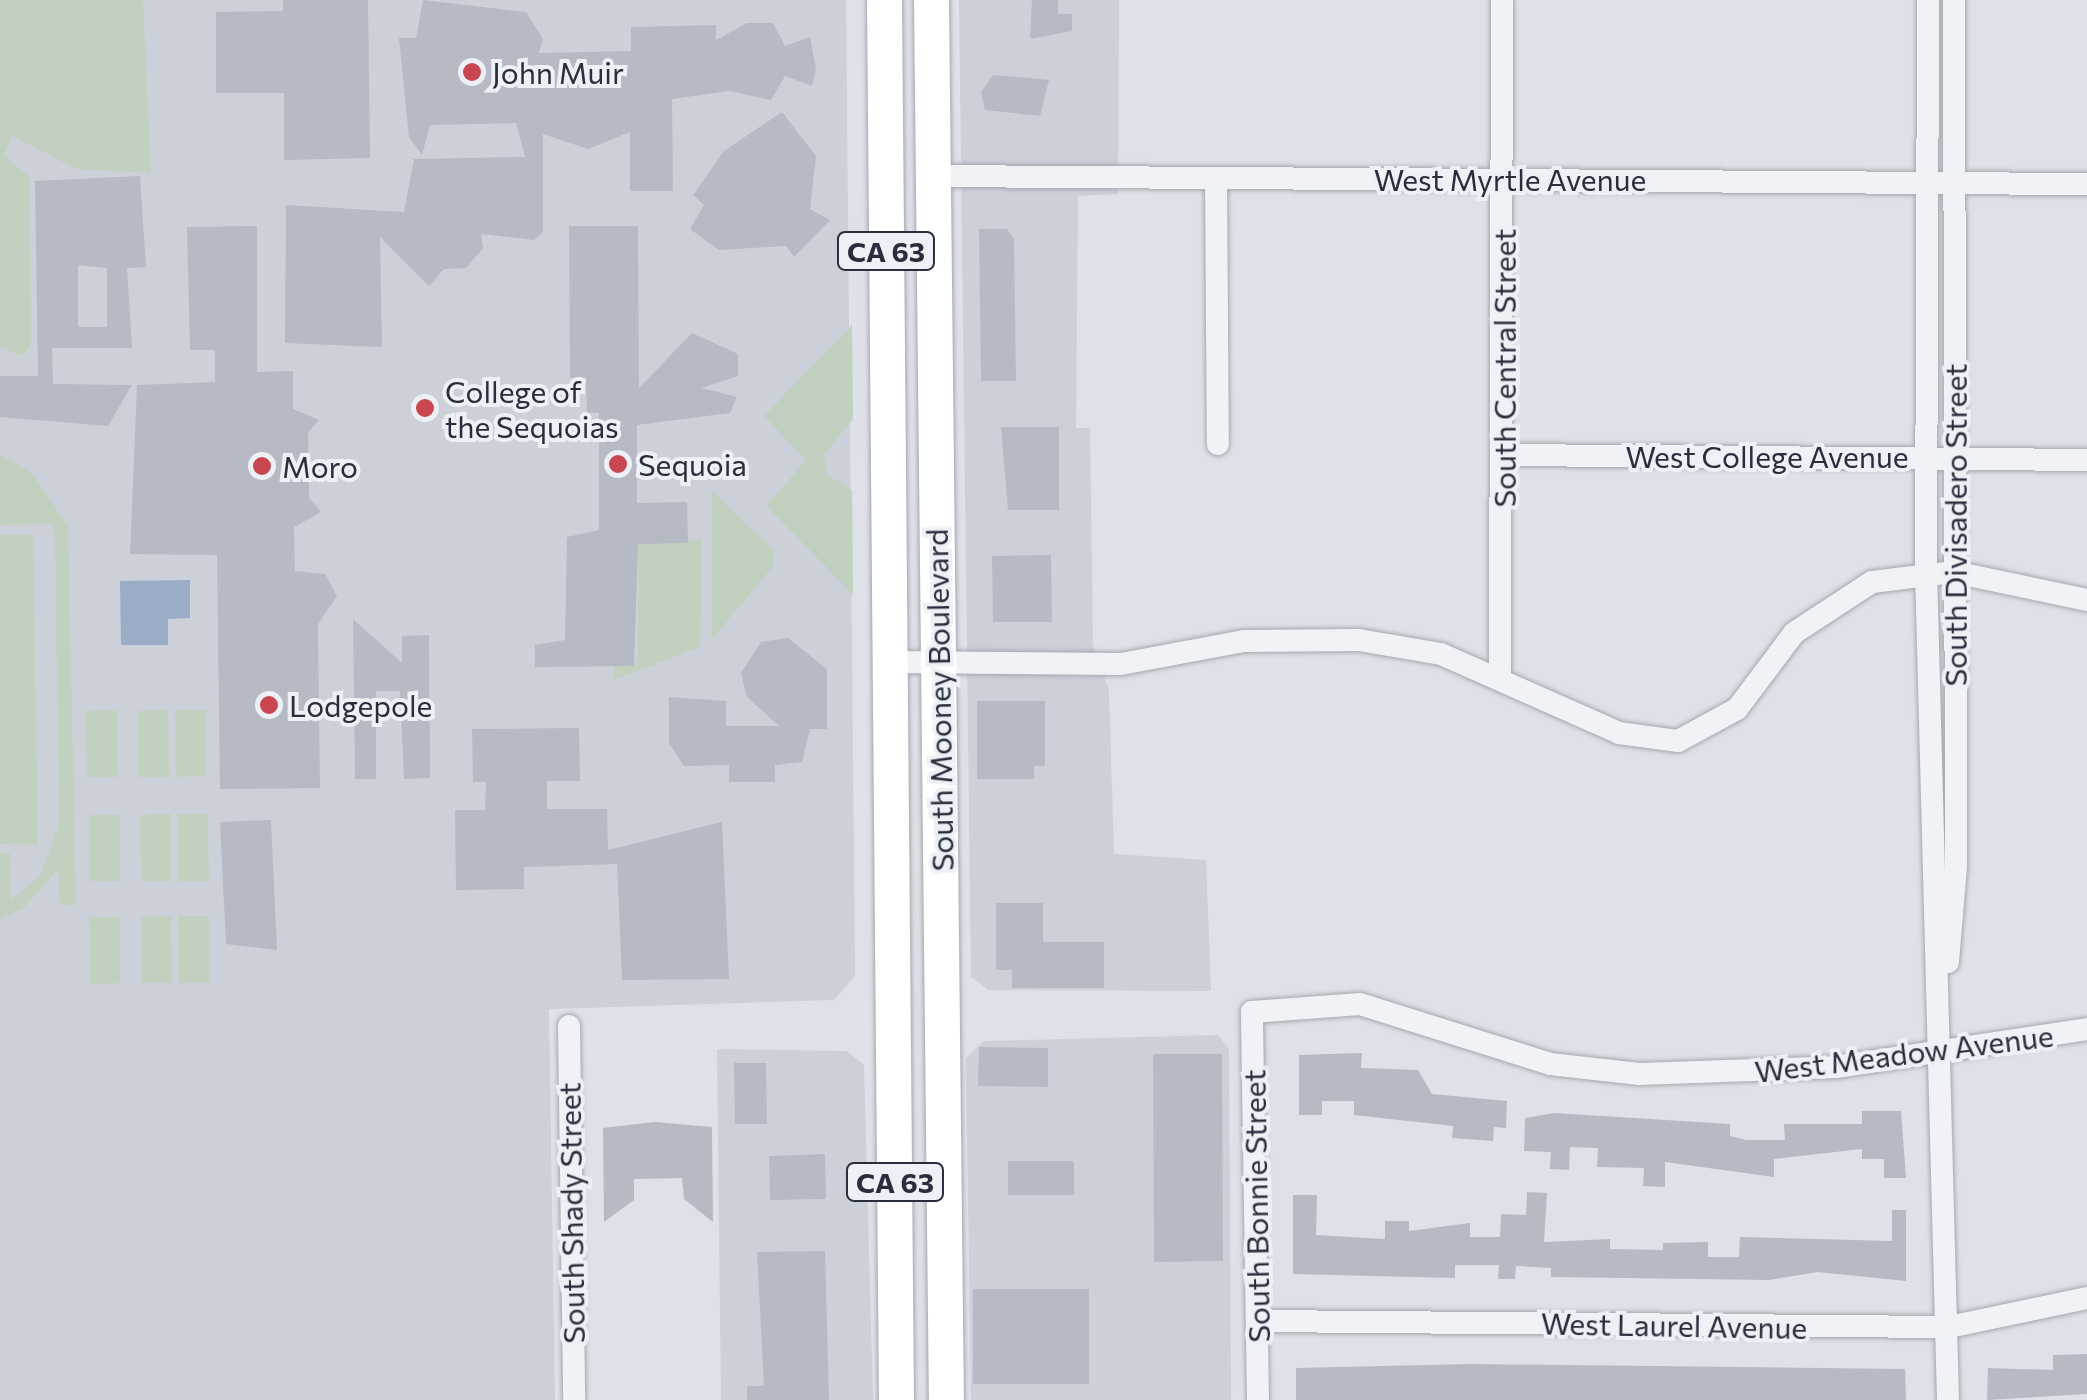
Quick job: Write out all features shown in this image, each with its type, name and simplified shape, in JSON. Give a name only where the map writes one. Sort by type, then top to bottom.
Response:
[{"type":"main road","name":"South Mooney Boulevard","points":[[884,0],[896,1400]]},
{"type":"main road","name":"South Mooney Boulevard","points":[[931,0],[946,1400]]},
{"type":"street","name":"South Central Street","points":[[1500,676],[1507,455],[1502,0]]},
{"type":"street","name":"South Divisadero Street","points":[[1928,0],[1926,571],[1948,1400]]},
{"type":"street","name":"South Divisadero Street","points":[[1940,1050],[1956,868],[1954,0]]},
{"type":"street","name":"West Myrtle Avenue","points":[[934,176],[2087,184]]},
{"type":"street","points":[[1216,178],[1218,444]]},
{"type":"street","name":"West College Avenue","points":[[1507,455],[2087,460]]},
{"type":"street","points":[[890,662],[1121,664],[1289,637],[1441,654],[1500,676],[1619,733],[1678,741],[1737,709],[1813,615],[1872,582],[1926,571],[1954,572],[2087,600]]},
{"type":"street","name":"West Meadow Avenue","points":[[1252,1012],[1360,1004],[1550,1064],[1639,1074],[1753,1074],[2087,1030]]},
{"type":"street","name":"South Bonnie Street","points":[[1252,1012],[1258,1400]]},
{"type":"street","name":"South Shady Street","points":[[569,1026],[574,1400]]},
{"type":"street","name":"West Laurel Avenue","points":[[1258,1321],[1948,1327],[2087,1298]]},
{"type":"shaded area","name":"College of the Sequoias","points":[[0,0],[846,0],[855,976],[834,1000],[549,1009],[555,1400],[0,1400]]},
{"type":"shaded area","points":[[959,0],[1119,0],[1118,194],[1078,196],[1076,428],[1090,428],[1093,644],[1109,691],[1114,854],[1206,860],[1211,991],[989,990],[971,977]]},
{"type":"shaded area","points":[[1218,1035],[1229,1049],[1231,1400],[971,1400],[966,1058],[984,1041]]},
{"type":"shaded area","points":[[717,1049],[847,1051],[864,1065],[873,1400],[721,1400]]},
{"type":"green space","points":[[0,0],[143,0],[151,173],[76,169],[13,136],[4,155],[30,177],[31,344],[23,356],[0,347]]},
{"type":"green space","points":[[852,325],[853,419],[824,455],[828,475],[852,490],[853,594],[766,506],[806,460],[764,416]]},
{"type":"green space","points":[[0,455],[31,472],[68,526],[76,905],[60,905],[58,869],[24,908],[0,919],[0,853],[10,853],[11,900],[40,876],[59,824],[55,536],[51,524],[0,525]]},
{"type":"green space","points":[[712,491],[773,549],[774,565],[712,639]]},
{"type":"green space","points":[[0,535],[33,535],[38,845],[0,844]]},
{"type":"green space","points":[[702,539],[700,647],[614,680],[614,666],[634,666],[638,655],[638,544]]},
{"type":"green space","points":[[117,710],[118,777],[87,777],[86,711]]},
{"type":"green space","points":[[168,710],[169,777],[138,777],[138,711]]},
{"type":"green space","points":[[175,710],[206,710],[206,776],[176,777]]},
{"type":"green space","points":[[171,814],[171,881],[141,881],[140,815]]},
{"type":"green space","points":[[178,814],[208,814],[209,881],[178,881]]},
{"type":"green space","points":[[89,815],[120,815],[120,881],[89,881]]},
{"type":"green space","points":[[171,916],[172,983],[141,983],[141,917]]},
{"type":"green space","points":[[178,916],[209,916],[209,983],[179,983]]},
{"type":"green space","points":[[89,917],[120,917],[120,983],[90,984]]},
{"type":"water","points":[[190,580],[190,618],[168,619],[168,645],[121,645],[120,581]]},
{"type":"building","points":[[283,0],[368,0],[370,158],[284,160],[284,93],[216,93],[216,12],[283,11]]},
{"type":"building","points":[[423,0],[526,12],[543,39],[539,53],[631,51],[631,27],[716,25],[716,40],[747,23],[773,23],[785,46],[810,37],[816,69],[812,86],[785,76],[771,100],[729,91],[672,99],[673,191],[630,191],[630,132],[588,149],[543,134],[543,232],[534,240],[481,234],[483,248],[466,268],[444,269],[429,286],[380,237],[382,347],[285,343],[286,205],[404,212],[414,159],[525,157],[516,123],[430,125],[422,155],[409,137],[399,38],[416,38]]},
{"type":"building","points":[[1032,0],[1058,0],[1058,14],[1072,14],[1072,31],[1030,39]]},
{"type":"building","points":[[993,75],[1049,80],[1040,116],[985,110],[981,92]]},
{"type":"building","points":[[782,112],[816,156],[810,209],[830,220],[794,257],[786,246],[719,250],[690,229],[704,205],[693,195],[724,151]]},
{"type":"building","points":[[140,176],[146,267],[127,268],[132,348],[52,348],[53,384],[132,385],[108,426],[0,417],[0,376],[38,376],[35,181]],"holes":[[[78,265],[107,268],[107,327],[78,327]]]},
{"type":"building","points":[[257,226],[257,372],[293,371],[293,409],[319,420],[308,432],[309,498],[321,512],[294,527],[295,571],[325,574],[337,596],[318,624],[320,788],[220,789],[217,555],[130,554],[137,385],[215,382],[215,350],[190,350],[187,227]]},
{"type":"building","name":"Sequoia","points":[[569,226],[638,226],[639,388],[692,333],[738,354],[738,376],[701,388],[737,397],[730,413],[637,425],[637,503],[687,502],[688,543],[638,544],[634,666],[535,667],[535,645],[565,640],[567,537],[599,530],[599,413],[587,413],[586,378],[570,378]]},
{"type":"building","points":[[979,229],[1007,229],[1014,239],[1016,381],[981,381]]},
{"type":"building","points":[[1001,427],[1059,427],[1059,510],[1008,510]]},
{"type":"building","points":[[1051,555],[1052,622],[993,622],[992,556]]},
{"type":"building","points":[[353,619],[402,663],[402,636],[429,635],[430,778],[404,779],[400,691],[376,691],[376,779],[355,779]]},
{"type":"building","points":[[788,638],[827,669],[827,729],[810,729],[802,762],[775,765],[775,782],[729,782],[729,765],[684,766],[669,743],[669,697],[726,701],[726,726],[779,726],[747,697],[741,673],[761,642]]},
{"type":"building","points":[[977,701],[1045,701],[1045,766],[1034,766],[1034,779],[977,779]]},
{"type":"building","points":[[579,728],[580,781],[547,781],[547,809],[607,809],[608,850],[722,822],[729,979],[622,980],[617,864],[524,867],[524,889],[456,890],[455,810],[485,810],[486,782],[473,782],[472,729]]},
{"type":"building","points":[[271,820],[277,950],[226,944],[220,822]]},
{"type":"building","points":[[996,903],[1043,903],[1043,942],[1104,942],[1104,988],[1012,988],[1012,970],[996,970]]},
{"type":"building","points":[[979,1047],[1048,1048],[1048,1087],[978,1086]]},
{"type":"building","points":[[1362,1053],[1361,1068],[1418,1070],[1432,1094],[1507,1101],[1506,1128],[1494,1127],[1493,1141],[1452,1138],[1453,1126],[1354,1115],[1354,1101],[1322,1101],[1322,1115],[1299,1115],[1299,1055]]},
{"type":"building","points":[[1153,1054],[1222,1054],[1223,1261],[1154,1262]]},
{"type":"building","points":[[734,1063],[766,1063],[767,1124],[735,1124]]},
{"type":"building","points":[[1862,1111],[1901,1111],[1906,1178],[1884,1178],[1884,1159],[1862,1159],[1862,1149],[1774,1159],[1774,1177],[1665,1162],[1665,1187],[1643,1186],[1644,1168],[1597,1167],[1598,1148],[1570,1147],[1569,1170],[1550,1169],[1551,1152],[1524,1151],[1525,1118],[1554,1113],[1730,1124],[1730,1136],[1785,1140],[1784,1124],[1862,1124]]},
{"type":"building","points":[[655,1122],[712,1127],[713,1222],[684,1199],[682,1178],[634,1179],[634,1200],[604,1222],[603,1128]]},
{"type":"building","points":[[825,1154],[826,1199],[770,1200],[769,1156]]},
{"type":"building","points":[[1008,1161],[1074,1161],[1074,1195],[1008,1195]]},
{"type":"building","points":[[1527,1192],[1547,1193],[1544,1242],[1610,1239],[1610,1249],[1663,1250],[1663,1243],[1708,1242],[1708,1257],[1739,1257],[1740,1237],[1892,1241],[1892,1210],[1906,1210],[1906,1281],[1818,1272],[1769,1280],[1551,1277],[1551,1268],[1516,1266],[1515,1279],[1498,1279],[1499,1265],[1455,1265],[1455,1278],[1293,1274],[1293,1195],[1317,1195],[1316,1235],[1385,1239],[1385,1221],[1409,1221],[1409,1231],[1470,1223],[1470,1237],[1500,1237],[1501,1214],[1526,1215]]},
{"type":"building","points":[[825,1251],[829,1400],[747,1400],[747,1386],[764,1386],[757,1252]]},
{"type":"building","points":[[973,1289],[1089,1289],[1089,1384],[973,1384]]},
{"type":"building","points":[[2087,1354],[2087,1394],[1987,1400],[1988,1368],[2053,1370],[2053,1355]]},
{"type":"building","points":[[1471,1364],[1905,1369],[1906,1400],[1296,1400],[1296,1368]]},
{"type":"place","name":"John Muir","points":[[472,72]]},
{"type":"place","name":"College of the Sequoias","points":[[425,408]]},
{"type":"place","name":"Sequoia","points":[[618,464]]},
{"type":"place","name":"Moro","points":[[262,466]]},
{"type":"place","name":"Lodgepole","points":[[269,705]]}]
